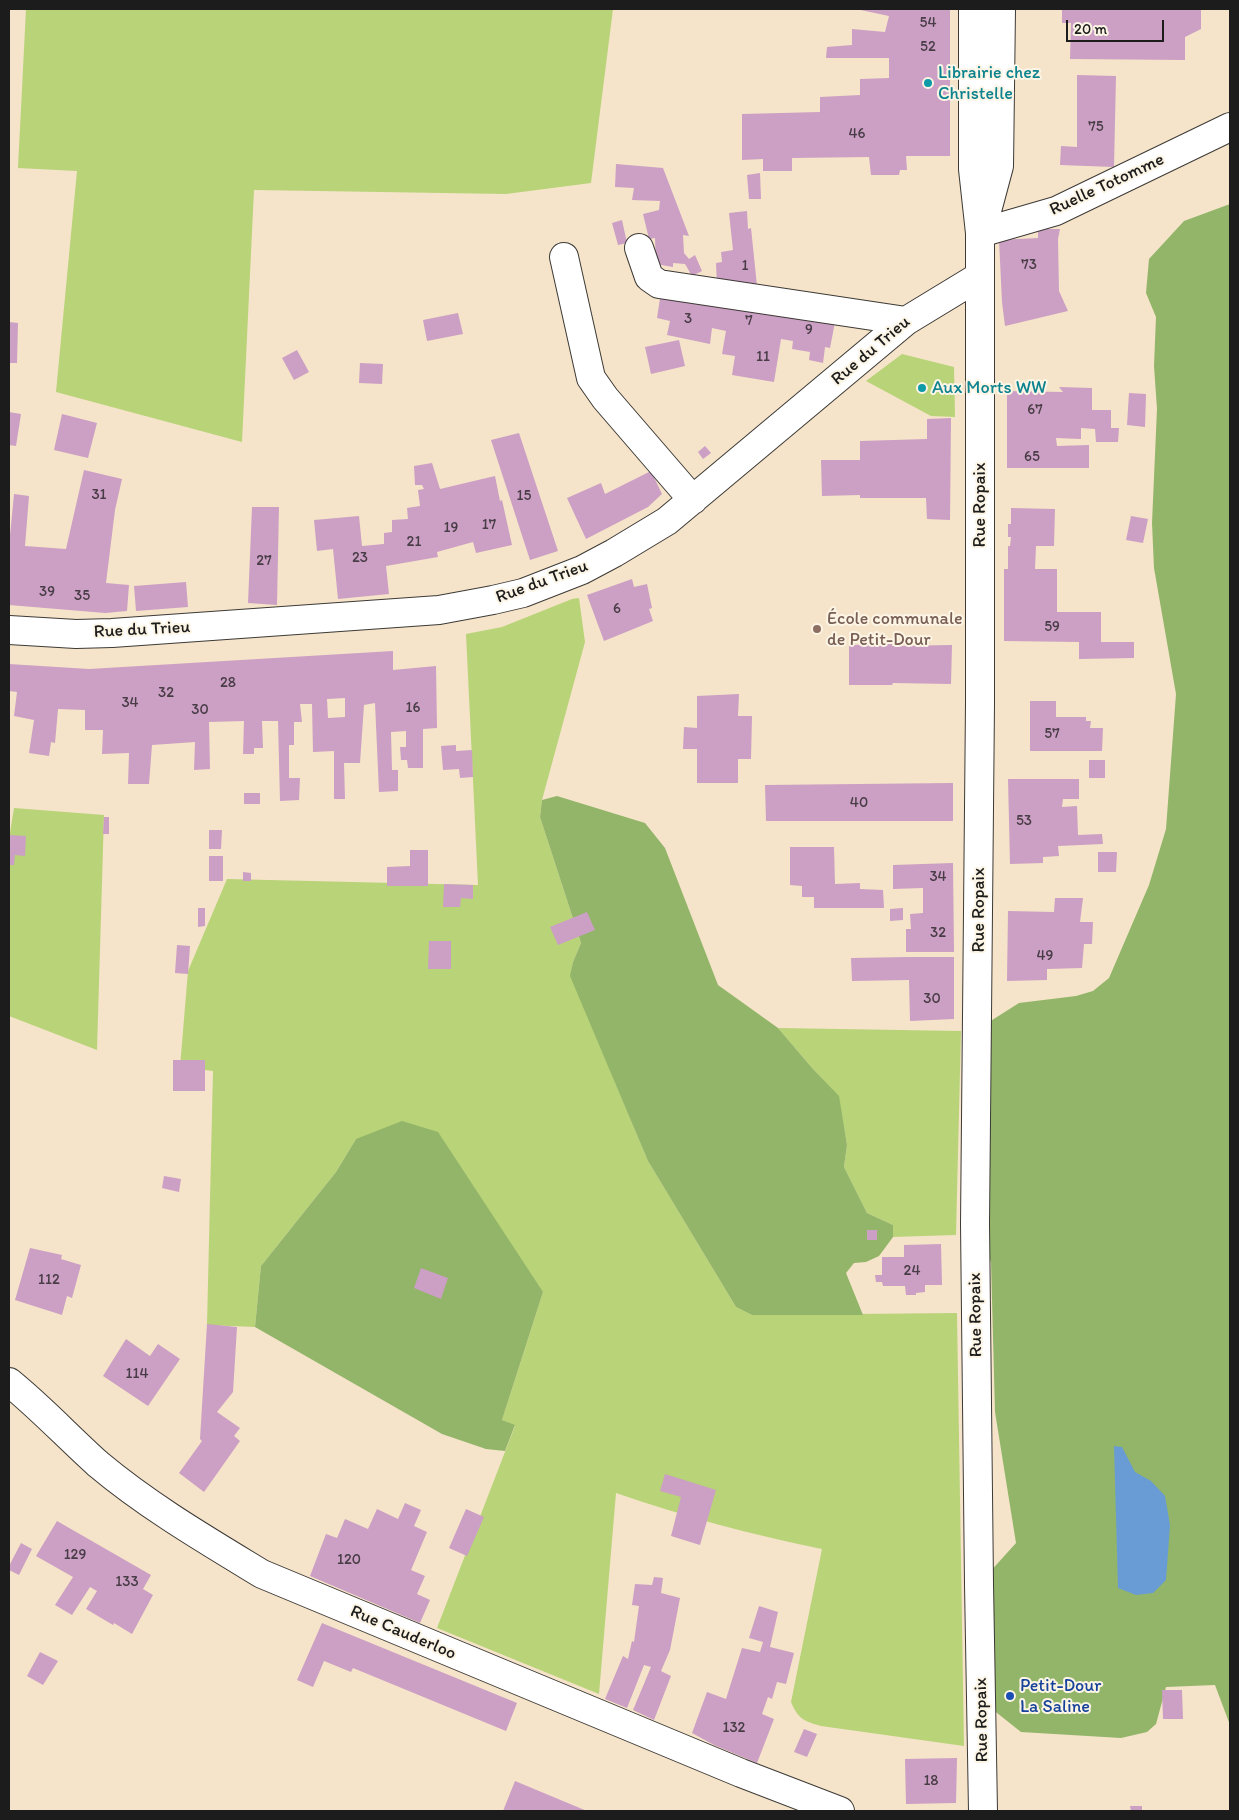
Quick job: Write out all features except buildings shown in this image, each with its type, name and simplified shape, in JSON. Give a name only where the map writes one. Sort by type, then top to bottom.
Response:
[{"type":"street","name":"Rue Ropaix","points":[[973,9],[973,169],[980,233],[979,822],[975,1224],[991,1262],[995,1412],[992,1549],[978,1584],[983,1811]]},
{"type":"street","points":[[980,233],[999,166],[1001,9]]},
{"type":"street","name":"Ruelle Totomme","points":[[980,233],[1056,211],[1230,127]]},
{"type":"street","points":[[639,248],[649,277],[659,284],[906,322]]},
{"type":"street","points":[[564,257],[591,378],[605,398],[693,500]]},
{"type":"street","name":"Rue du Trieu","points":[[9,630],[76,634],[112,633],[412,613],[492,600],[522,593],[582,570],[666,521],[906,322],[980,276]]},
{"type":"street","name":"Rue Cauderloo","points":[[9,1382],[98,1463],[132,1490],[200,1536],[262,1574],[741,1773],[840,1811]]},
{"type":"green space","points":[[26,9],[613,9],[591,183],[506,194],[254,190],[242,442],[56,392],[77,171],[18,168]]},
{"type":"green space","points":[[1230,204],[1230,1725],[1215,1685],[1166,1687],[1156,1724],[1147,1732],[1121,1738],[1021,1732],[982,1701],[979,1584],[1016,1543],[995,1412],[991,1262],[975,1224],[978,1029],[1019,1003],[1076,996],[1093,991],[1109,978],[1149,885],[1166,829],[1176,694],[1154,568],[1152,523],[1157,409],[1154,366],[1156,317],[1146,293],[1149,259],[1184,221]]},
{"type":"green space","points":[[902,354],[954,367],[955,417],[931,416],[866,381]]},
{"type":"green space","points":[[579,598],[585,642],[542,800],[540,817],[581,943],[573,962],[571,976],[648,1161],[736,1307],[752,1315],[957,1313],[964,1746],[821,1726],[806,1721],[796,1712],[791,1702],[822,1549],[718,1524],[616,1493],[599,1694],[437,1628],[515,1426],[502,1420],[543,1292],[356,1139],[336,1172],[261,1266],[255,1327],[207,1325],[213,1071],[180,1067],[188,971],[227,879],[478,885],[466,634],[502,627],[572,599]]},
{"type":"green space","points":[[557,796],[645,823],[665,848],[718,985],[778,1028],[839,1096],[847,1145],[844,1167],[867,1213],[893,1225],[893,1237],[879,1256],[866,1262],[854,1263],[846,1273],[863,1315],[752,1315],[736,1307],[648,1161],[570,976],[573,962],[581,943],[540,817],[542,800]]},
{"type":"green space","points":[[14,808],[104,815],[97,1050],[9,1016],[9,839]]},
{"type":"green space","points":[[778,1028],[961,1031],[956,1235],[893,1237],[893,1225],[867,1213],[844,1167],[847,1145],[838,1096]]},
{"type":"green space","points":[[402,1121],[438,1132],[543,1292],[502,1420],[515,1425],[505,1451],[486,1449],[442,1434],[255,1327],[261,1266],[336,1172],[356,1139]]},
{"type":"water","points":[[1114,1446],[1122,1447],[1135,1472],[1151,1481],[1165,1496],[1170,1525],[1166,1580],[1153,1593],[1136,1595],[1118,1588]]},
{"type":"place","name":"Librairie chez Christelle","points":[[928,83]]},
{"type":"place","name":"Aux Morts WW","points":[[922,388]]},
{"type":"place","name":"École communale de Petit-Dour","points":[[817,629]]},
{"type":"place","name":"Petit-Dour La Saline","points":[[1010,1696]]}]
